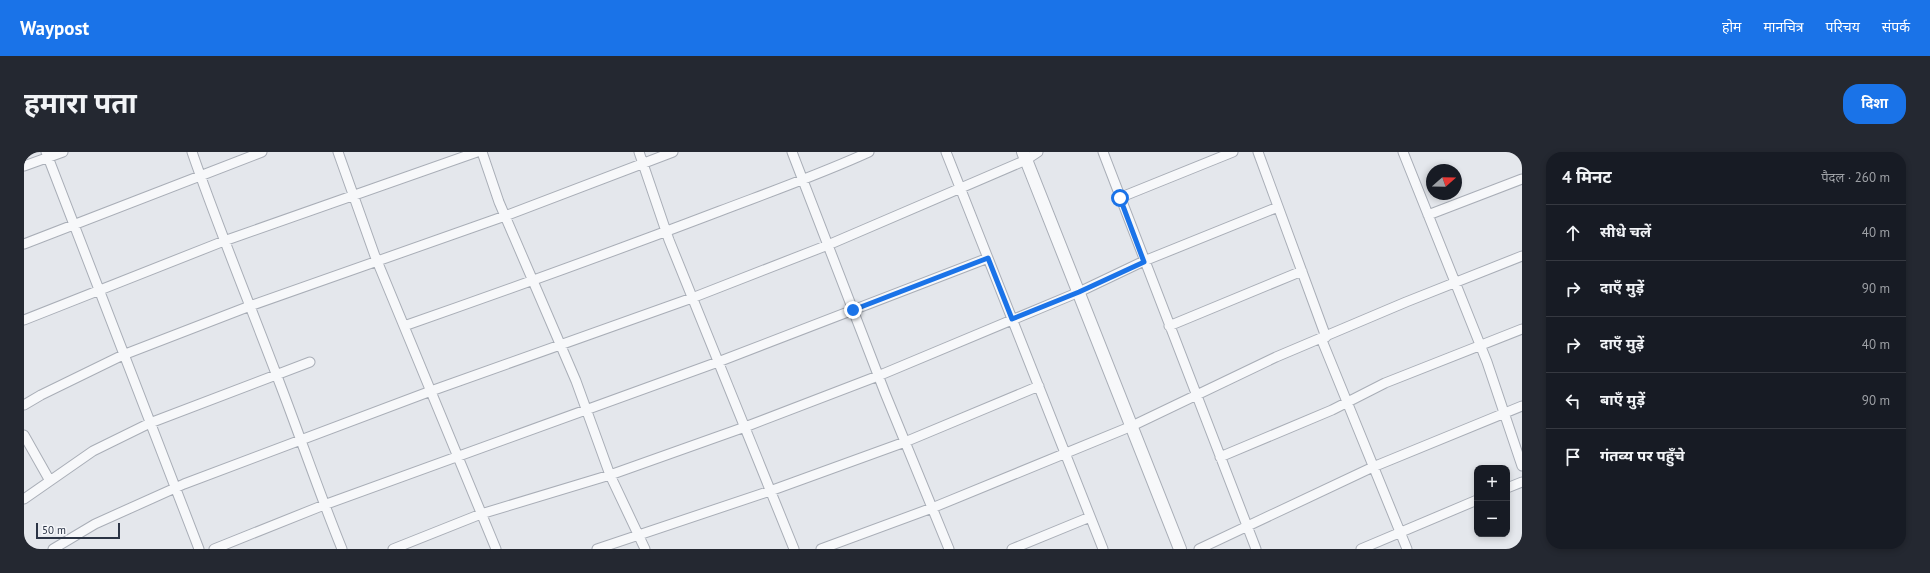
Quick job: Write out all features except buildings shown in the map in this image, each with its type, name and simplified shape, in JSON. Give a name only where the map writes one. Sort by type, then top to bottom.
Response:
[{"type":"street","points":[[24,166],[47,155],[63,152]]},
{"type":"street","points":[[192,152],[224,241],[342,549]]},
{"type":"street","points":[[24,244],[75,226],[262,152]]},
{"type":"street","points":[[338,152],[378,261],[496,549]]},
{"type":"street","points":[[24,320],[224,241],[478,152]]},
{"type":"street","points":[[482,152],[505,216],[586,409],[610,475],[645,549]]},
{"type":"street","points":[[639,152],[666,232],[794,549]]},
{"type":"street","points":[[24,405],[40,395],[123,355],[250,306],[505,216],[673,152]]},
{"type":"street","points":[[792,152],[878,376],[949,549]]},
{"type":"street","points":[[404,326],[533,281],[666,232],[840,166],[869,152]]},
{"type":"street","points":[[946,152],[1103,549]]},
{"type":"street","points":[[52,549],[95,524],[175,488],[431,391],[692,298],[828,245],[960,190],[1025,156],[1038,152]]},
{"type":"street","points":[[1103,152],[1144,262],[1256,549]]},
{"type":"street","points":[[1120,198],[1233,152]]},
{"type":"street","points":[[1258,152],[1302,271],[1347,402],[1407,549]]},
{"type":"street","points":[[1403,152],[1480,346],[1522,466]]},
{"type":"street","points":[[47,155],[199,549]]},
{"type":"street","points":[[1025,156],[1180,549]]},
{"type":"street","points":[[1428,215],[1522,179]]},
{"type":"street","points":[[393,549],[481,514],[610,475],[745,427],[878,376],[1079,292],[1144,262],[1278,207]]},
{"type":"street","points":[[821,549],[932,508],[1132,426],[1324,337],[1522,256]]},
{"type":"street","points":[[214,549],[324,505],[718,362],[988,258]]},
{"type":"street","points":[[1169,326],[1302,271]]},
{"type":"street","points":[[1220,457],[1347,402],[1385,383],[1522,329]]},
{"type":"street","points":[[24,499],[93,451],[150,423],[310,362]]},
{"type":"street","points":[[597,549],[770,491],[905,442],[1039,386]]},
{"type":"street","points":[[1199,549],[1373,466],[1522,406]]},
{"type":"street","points":[[24,435],[50,481]]},
{"type":"street","points":[[1510,487],[1522,482]]},
{"type":"street","points":[[1361,549],[1475,501]]},
{"type":"street","points":[[1012,549],[1090,517]]},
{"type":"route","points":[[853,310],[988,258],[1012,319],[1079,292],[1144,262],[1120,198]]}]
